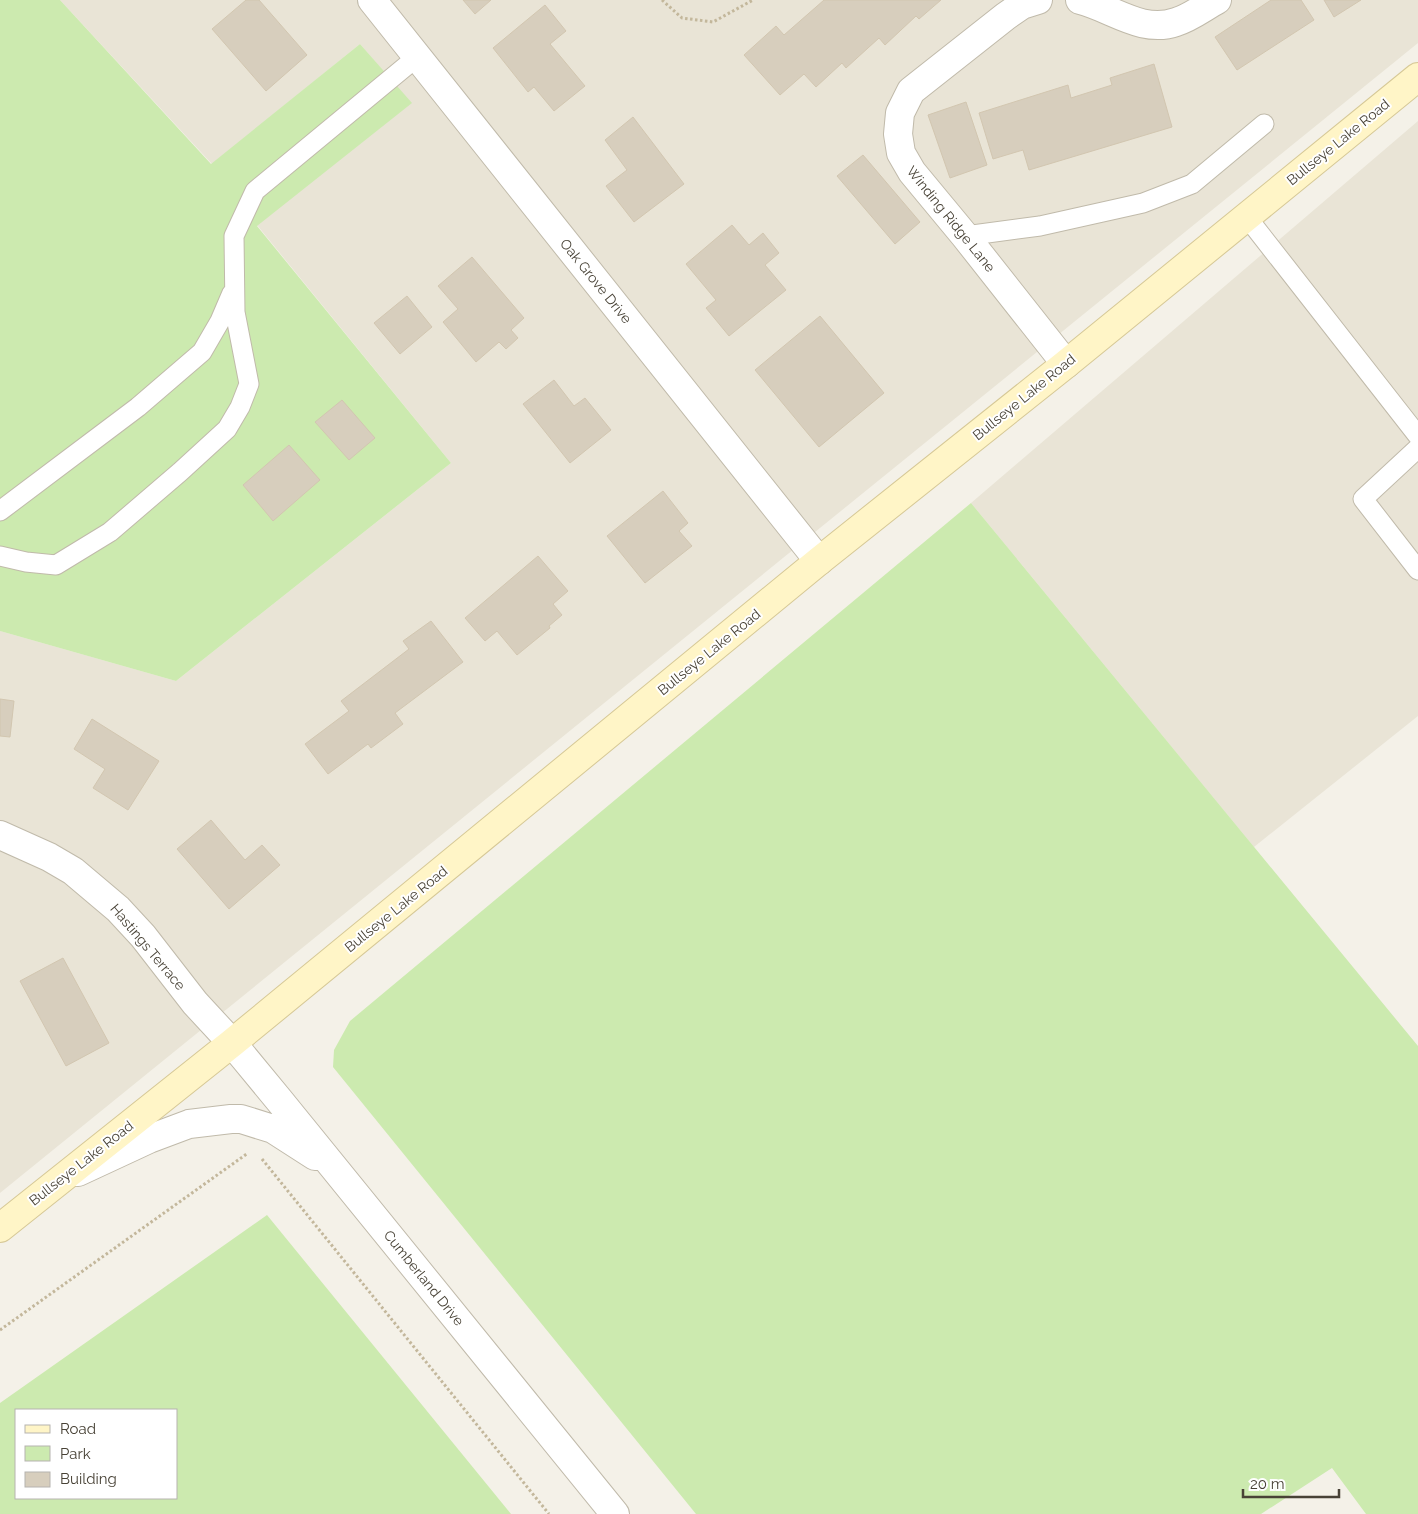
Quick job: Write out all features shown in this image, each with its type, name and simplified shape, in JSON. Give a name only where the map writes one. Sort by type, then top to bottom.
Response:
[{"type":"street","name":"Oak Grove Drive","points":[[372,0],[819,562]]},
{"type":"street","name":"Winding Ridge Lane","points":[[1038,0],[1022,5],[1006,16],[911,91],[900,113],[898,134],[901,154],[912,172],[1066,364]]},
{"type":"street","points":[[1080,0],[1147,26],[1175,23],[1217,0]]},
{"type":"street","name":"Bullseye Lake Road","points":[[0,1228],[232,1043],[819,562],[1066,364],[1418,77]]},
{"type":"street","name":"Hastings Terrace","points":[[0,835],[49,857],[73,871],[105,897],[143,936],[195,1003],[232,1043]]},
{"type":"street","name":"Cumberland Drive","points":[[232,1043],[615,1514]]},
{"type":"street","points":[[57,1182],[149,1139],[190,1124],[231,1118],[241,1119],[272,1129],[336,1169]]},
{"type":"lane","points":[[0,556],[26,562],[56,564],[110,532],[227,429],[240,407],[249,384],[235,312],[234,236],[255,191],[417,57]]},
{"type":"lane","points":[[965,236],[1040,226],[1143,203],[1192,184],[1264,124]]},
{"type":"lane","points":[[1246,216],[1418,436]]},
{"type":"lane","points":[[0,511],[138,407],[202,352],[220,321],[235,288]]},
{"type":"lane","points":[[1418,448],[1363,499],[1418,570]]},
{"type":"path","points":[[662,0],[682,18],[713,22],[753,0]]},
{"type":"path","points":[[0,1330],[253,1149]]},
{"type":"path","points":[[260,1157],[549,1514]]},
{"type":"shaded area","points":[[60,0],[1418,0],[1418,43],[0,1193],[0,631],[176,681],[451,463],[257,225],[411,103],[360,44],[212,164]]},
{"type":"shaded area","points":[[1418,121],[1418,716],[1254,847],[971,503]]},
{"type":"green space","points":[[0,0],[60,0],[211,164],[360,44],[412,103],[257,226],[451,463],[176,681],[0,631]]},
{"type":"green space","points":[[971,503],[1418,1046],[1418,1514],[1366,1514],[1332,1468],[1261,1514],[696,1514],[333,1067],[334,1050],[350,1021]]},
{"type":"green space","points":[[267,1215],[511,1514],[0,1514],[0,1403]]},
{"type":"building","points":[[246,0],[259,0],[307,55],[266,91],[212,29]]},
{"type":"building","points":[[463,0],[491,0],[475,14]]},
{"type":"building","points":[[824,0],[941,0],[919,19],[916,16],[885,45],[879,38],[846,68],[842,63],[816,87],[804,74],[780,95],[744,55],[776,26],[784,35]]},
{"type":"building","points":[[1271,0],[1301,0],[1314,20],[1237,70],[1215,37]]},
{"type":"building","points":[[1324,0],[1361,0],[1334,17]]},
{"type":"building","points":[[545,5],[566,31],[550,44],[585,86],[554,111],[534,87],[528,92],[493,48]]},
{"type":"building","points":[[1154,64],[1172,127],[1029,170],[1023,150],[993,159],[979,113],[1068,85],[1071,98],[1112,85],[1110,78]]},
{"type":"building","points":[[966,102],[987,165],[950,178],[928,115]]},
{"type":"building","points":[[633,117],[684,184],[634,222],[606,186],[627,170],[605,140]]},
{"type":"building","points":[[863,155],[920,222],[895,244],[837,176]]},
{"type":"building","points":[[732,225],[749,245],[763,233],[779,253],[765,265],[786,290],[729,336],[706,308],[716,300],[686,264]]},
{"type":"building","points":[[472,257],[524,318],[511,330],[518,338],[506,349],[499,342],[476,362],[443,322],[458,309],[438,286]]},
{"type":"building","points":[[407,296],[432,327],[400,354],[374,323]]},
{"type":"building","points":[[820,316],[884,393],[819,447],[755,370]]},
{"type":"building","points":[[554,380],[574,406],[585,398],[611,430],[570,463],[523,404]]},
{"type":"building","points":[[342,400],[375,438],[349,460],[315,422]]},
{"type":"building","points":[[289,445],[320,480],[273,521],[243,485]]},
{"type":"building","points":[[663,491],[688,523],[679,531],[692,546],[645,583],[607,536]]},
{"type":"building","points":[[538,556],[568,591],[553,604],[562,615],[549,626],[550,628],[517,655],[497,631],[485,641],[465,618]]},
{"type":"building","points":[[431,621],[463,662],[395,713],[403,724],[371,748],[368,744],[328,774],[305,744],[349,711],[341,701],[409,649],[403,641]]},
{"type":"building","points":[[0,699],[14,701],[10,737],[0,736]]},
{"type":"building","points":[[92,719],[159,761],[128,810],[93,788],[105,769],[74,749]]},
{"type":"building","points":[[211,820],[245,860],[262,845],[280,865],[229,909],[177,849]]},
{"type":"building","points":[[63,958],[109,1043],[66,1066],[20,981]]}]
